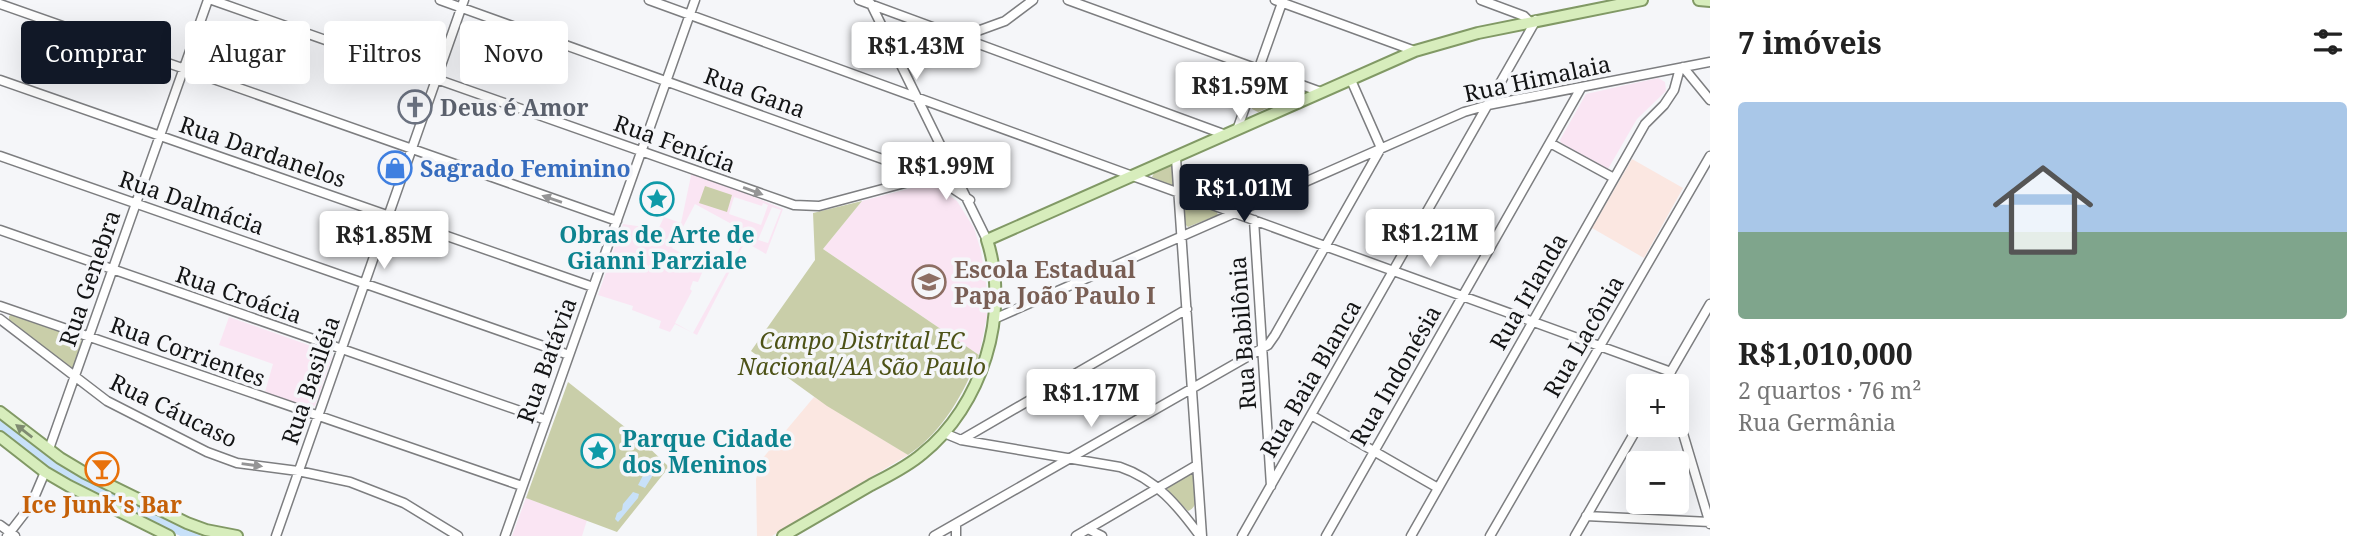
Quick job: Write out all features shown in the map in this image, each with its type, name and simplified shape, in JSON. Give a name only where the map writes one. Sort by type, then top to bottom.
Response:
[{"type":"main road","points":[[783,536],[914,460],[944,433],[965,403],[986,358],[994,318],[994,276],[989,245],[1002,235],[1415,51],[1450,39],[1533,21],[1587,5],[1642,0]]},
{"type":"main road","points":[[1699,0],[1710,1]]},
{"type":"main road","points":[[0,412],[85,473],[187,523],[237,536]]},
{"type":"main road","points":[[0,437],[45,472],[169,536]]},
{"type":"street","name":"Rua Genebra","points":[[48,449],[210,0]]},
{"type":"street","name":"Rua Fenícia","points":[[210,0],[324,40]]},
{"type":"street","name":"Rua Gana","points":[[440,0],[462,4],[934,177],[970,200]]},
{"type":"street","points":[[649,0],[1600,347],[1653,374]]},
{"type":"street","name":"Rua Batávia","points":[[505,536],[695,0]]},
{"type":"street","points":[[859,0],[1209,129],[1232,133],[1247,102],[1280,1],[1415,51]]},
{"type":"street","points":[[961,37],[1005,21],[1032,0]]},
{"type":"street","points":[[1068,0],[1321,92]]},
{"type":"street","points":[[1481,0],[1533,21]]},
{"type":"street","points":[[0,4],[617,221]]},
{"type":"street","name":"Rua Basiléia","points":[[446,50],[462,4]]},
{"type":"street","points":[[871,4],[970,200],[989,245]]},
{"type":"street","name":"Rua Baia Blanca","points":[[1242,536],[1488,105],[1533,21]]},
{"type":"street","name":"Rua Himalaia","points":[[994,318],[1448,118],[1488,105],[1710,62]]},
{"type":"street","points":[[1682,68],[1710,100]]},
{"type":"street","name":"Rua Irlanda","points":[[1411,536],[1645,124],[1664,105],[1674,90],[1682,68]]},
{"type":"street","name":"Rua Dardanelos","points":[[0,80],[593,287]]},
{"type":"street","points":[[934,536],[1262,348],[1276,335],[1381,148],[1351,80]]},
{"type":"street","points":[[1293,81],[1297,91],[1293,105]]},
{"type":"street","name":"Rua Fenícia","points":[[446,83],[802,207],[841,201],[934,177]]},
{"type":"street","name":"Rua Basiléia","points":[[276,536],[434,84]]},
{"type":"street","name":"Rua Indonésia","points":[[1326,536],[1581,88]]},
{"type":"street","points":[[1247,102],[1250,112],[1261,119]]},
{"type":"street","points":[[1209,129],[1213,136],[1210,142]]},
{"type":"street","points":[[1550,143],[1614,178]]},
{"type":"street","name":"Rua Dalmácia","points":[[0,156],[569,355]]},
{"type":"street","name":"Rua Lacônia","points":[[1490,536],[1710,156]]},
{"type":"street","points":[[1176,158],[1201,536]]},
{"type":"street","points":[[934,177],[957,175]]},
{"type":"street","name":"Rua Babilônia","points":[[1254,220],[1271,486]]},
{"type":"street","name":"Rua Croácia","points":[[0,230],[546,420]]},
{"type":"street","points":[[1671,374],[1710,304]]},
{"type":"street","name":"Rua Corrientes","points":[[3,307],[522,486]]},
{"type":"street","name":"Rua Cáucaso","points":[[3,307],[3,321],[118,408],[207,452],[237,463],[339,479],[392,498],[424,514],[458,536]]},
{"type":"street","points":[[961,440],[1187,309]]},
{"type":"street","points":[[1311,415],[1438,488]]},
{"type":"street","points":[[944,433],[961,440],[1120,467],[1158,487],[1175,503],[1201,536]]},
{"type":"street","points":[[1574,536],[1632,437]]},
{"type":"street","points":[[1586,516],[1710,522],[1684,437]]},
{"type":"street","points":[[1076,536],[1197,465]]},
{"type":"street","points":[[0,525],[11,535],[30,505],[45,472]]},
{"type":"street","points":[[956,524],[956,536]]},
{"type":"street","points":[[1088,529],[1102,536]]},
{"type":"shaded area","points":[[1658,78],[1665,82],[1666,91],[1637,119],[1608,169],[1561,143],[1560,140],[1586,94]]},
{"type":"shaded area","points":[[1632,159],[1683,188],[1644,258],[1592,228]]},
{"type":"shaded area","points":[[692,171],[783,209],[766,254],[745,242],[697,335],[693,333],[675,324],[670,332],[659,328],[661,321],[632,310],[633,306],[598,295],[623,224],[651,228],[650,233],[655,236],[664,217],[681,223]],"holes":[[[734,197],[762,206],[763,203],[768,205],[761,225],[729,214]],[[695,204],[748,233],[693,333],[675,323],[692,291],[690,289],[693,281],[698,282],[705,266],[672,248]],[[772,207],[781,210],[768,243],[758,240]]]},
{"type":"shaded area","name":"Escola Estadual Papa João Paulo I","points":[[927,184],[935,186],[957,201],[974,228],[981,251],[988,296],[979,355],[823,249],[862,201]]},
{"type":"shaded area","points":[[229,317],[331,353],[332,357],[315,406],[311,408],[265,392],[273,364],[219,345]]},
{"type":"shaded area","points":[[814,397],[908,455],[772,536],[757,536],[756,479],[762,459]]},
{"type":"shaded area","points":[[526,498],[587,520],[582,536],[512,536]]},
{"type":"green space","points":[[1262,76],[1287,84],[1292,90],[1289,99],[1258,112],[1252,109],[1250,103]]},
{"type":"green space","points":[[1170,164],[1173,166],[1174,187],[1152,177],[1155,171]]},
{"type":"green space","points":[[705,186],[732,195],[727,212],[699,203]]},
{"type":"green space","points":[[1187,200],[1216,210],[1218,215],[1188,227],[1185,224],[1184,203]]},
{"type":"green space","name":"Campo Distrital EC Nacional/AA São Paulo","points":[[862,201],[823,249],[979,355],[951,411],[932,435],[908,455],[827,406],[751,351],[815,260],[813,213]]},
{"type":"green space","points":[[13,314],[82,339],[74,367],[71,369],[9,321],[9,316]]},
{"type":"green space","name":"Parque Cidade dos Meninos","points":[[568,382],[640,439],[669,467],[617,532],[526,498]]},
{"type":"green space","points":[[1191,473],[1194,475],[1196,501],[1188,511],[1167,489]]},
{"type":"water","points":[[654,462],[659,465],[645,488],[638,485],[649,464]]},
{"type":"water","points":[[633,492],[639,494],[638,498],[618,522],[615,519],[617,513],[622,510],[623,504]]},
{"type":"waterway","points":[[0,424],[74,478],[194,536]]},
{"type":"place","name":"Deus é Amor","points":[[415,107]]},
{"type":"place","name":"Sagrado Feminino","points":[[395,168]]},
{"type":"place","name":"Obras de Arte de Gianni Parziale","points":[[657,199]]},
{"type":"place","name":"Escola Estadual Papa João Paulo I","points":[[929,282]]},
{"type":"place","name":"Parque Cidade dos Meninos","points":[[598,451]]},
{"type":"place","name":"Ice Junk's Bar","points":[[102,469]]}]
